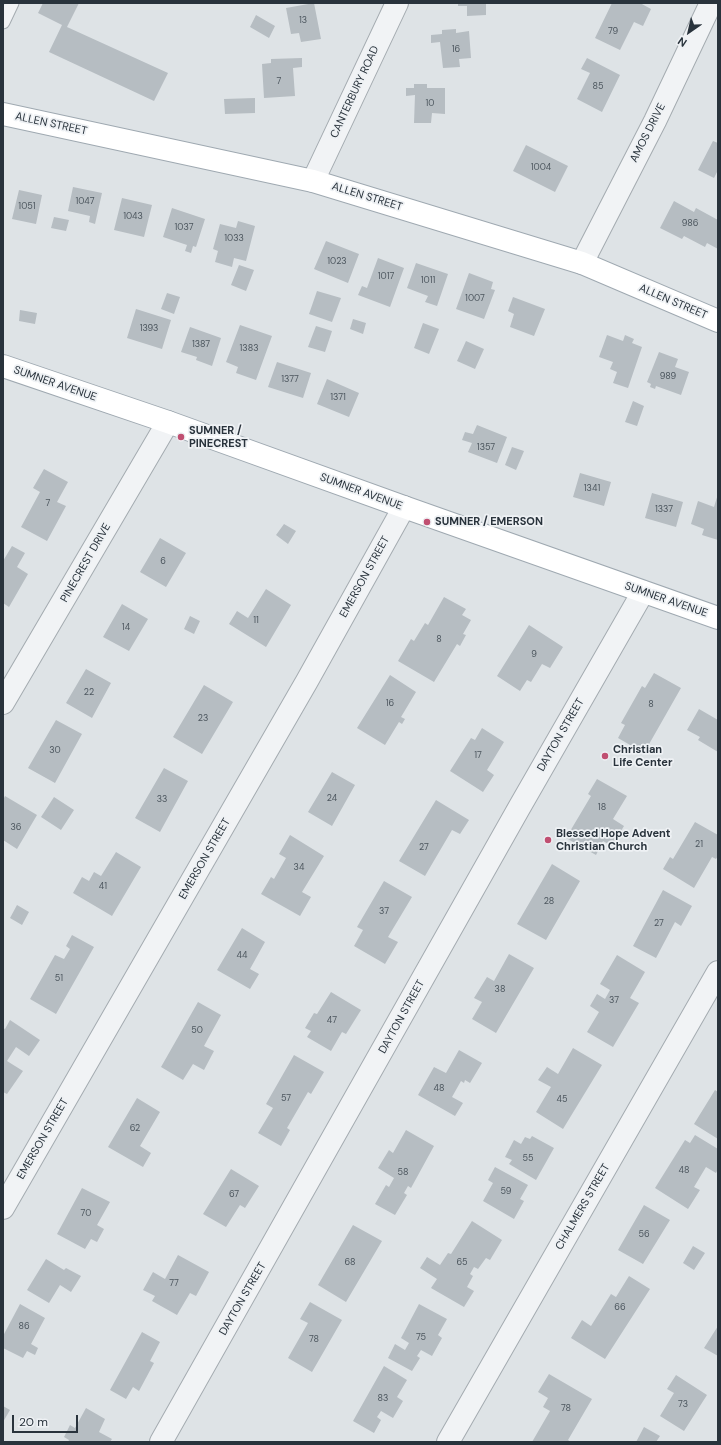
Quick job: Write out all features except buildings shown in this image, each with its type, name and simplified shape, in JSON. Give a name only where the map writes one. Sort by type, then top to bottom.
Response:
[{"type":"main road","name":"ALLEN STREET","points":[[3,114],[313,181],[582,262],[718,321]]},
{"type":"main road","name":"SUMNER AVENUE","points":[[3,366],[168,422],[718,618]]},
{"type":"street","name":"CANTERBURY ROAD","points":[[313,181],[397,3]]},
{"type":"street","name":"AMOS DRIVE","points":[[582,262],[655,121],[711,3]]},
{"type":"street","name":"PINECREST DRIVE","points":[[3,703],[168,422]]},
{"type":"street","name":"EMERSON STREET","points":[[3,1208],[299,695],[404,507]]},
{"type":"street","name":"DAYTON STREET","points":[[161,1442],[519,808],[643,592]]},
{"type":"street","name":"CHALMERS STREET","points":[[448,1442],[718,972]]},
{"type":"lane","points":[[3,22],[12,3]]},
{"type":"place","name":"SUMNER / PINECREST","points":[[181,437]]},
{"type":"place","name":"SUMNER / EMERSON","points":[[427,522]]},
{"type":"place","name":"Christian Life Center","points":[[605,756]]},
{"type":"place","name":"Blessed Hope Advent Christian Church","points":[[548,840]]}]
